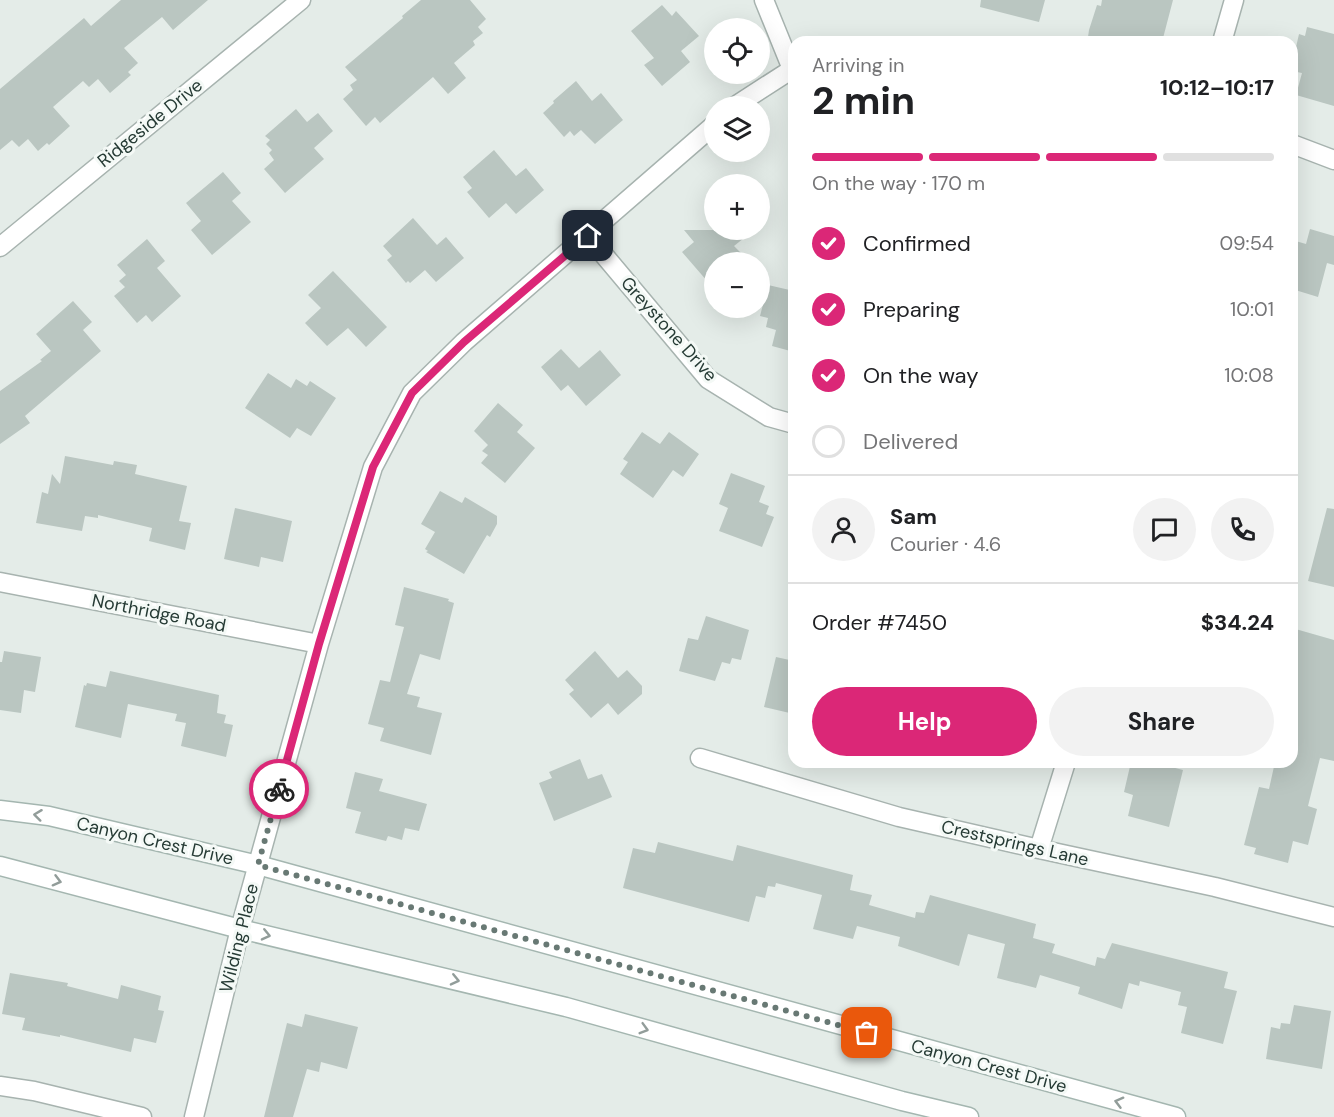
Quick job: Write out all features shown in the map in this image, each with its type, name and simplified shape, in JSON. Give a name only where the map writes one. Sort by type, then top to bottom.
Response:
[{"type":"street","name":"Ridgeside Drive","points":[[0,247],[301,0]]},
{"type":"street","points":[[764,0],[788,57]]},
{"type":"street","points":[[1224,36],[1234,0]]},
{"type":"street","points":[[751,96],[788,72]]},
{"type":"street","name":"Wilding Place","points":[[194,1117],[240,929],[319,644],[373,467],[412,393],[464,342],[704,134]]},
{"type":"street","points":[[1298,146],[1334,160]]},
{"type":"street","name":"Greystone Drive","points":[[588,236],[708,379],[769,417],[788,422]]},
{"type":"street","name":"Northridge Road","points":[[0,582],[319,644]]},
{"type":"street","name":"Crestsprings Lane","points":[[700,758],[899,817],[1215,887],[1334,917]]},
{"type":"street","points":[[1039,849],[1064,768]]},
{"type":"street","name":"Canyon Crest Drive","points":[[0,810],[49,816],[258,865],[1176,1117]]},
{"type":"street","points":[[0,866],[240,929],[566,1007],[902,1101],[969,1117]]},
{"type":"street","points":[[0,1086],[34,1091],[142,1117]]},
{"type":"building","points":[[121,0],[208,0],[173,30],[162,17],[124,48],[138,63],[128,72],[131,75],[110,93],[98,79],[89,87],[83,81],[53,107],[70,126],[49,145],[47,143],[38,151],[28,139],[19,147],[12,140],[0,150],[0,89],[84,18],[91,26]]},
{"type":"building","points":[[421,0],[470,0],[486,19],[478,27],[483,33],[473,41],[475,45],[454,63],[466,78],[448,94],[433,77],[380,123],[375,117],[366,126],[343,99],[353,90],[350,85],[357,80],[345,67]]},
{"type":"building","points":[[981,0],[1045,0],[1039,22],[980,7]]},
{"type":"building","points":[[1102,0],[1173,0],[1164,36],[1088,36],[1097,5],[1101,6]]},
{"type":"building","points":[[662,5],[672,16],[676,11],[699,36],[681,51],[690,62],[662,86],[644,65],[654,58],[631,31]]},
{"type":"building","points":[[1307,27],[1334,34],[1334,106],[1298,96],[1302,73],[1298,72],[1298,38],[1299,34],[1305,36]]},
{"type":"building","points":[[576,81],[592,101],[601,93],[623,120],[595,144],[581,130],[574,136],[570,131],[564,137],[543,113]]},
{"type":"building","points":[[296,109],[307,122],[318,113],[333,131],[314,148],[324,159],[285,193],[264,169],[274,160],[269,153],[272,150],[266,144],[270,140],[265,136]]},
{"type":"building","points":[[494,150],[516,176],[526,168],[544,190],[516,214],[506,203],[489,218],[467,192],[472,188],[463,177]]},
{"type":"building","points":[[223,172],[241,193],[232,201],[251,222],[212,255],[191,230],[201,221],[186,203]]},
{"type":"building","points":[[413,218],[437,245],[446,237],[464,258],[436,282],[425,270],[410,283],[408,281],[406,283],[387,260],[392,256],[383,246]]},
{"type":"building","points":[[1310,229],[1334,236],[1334,265],[1327,263],[1318,297],[1298,291],[1298,242],[1306,244]]},
{"type":"building","points":[[684,230],[704,230],[704,240],[742,240],[734,246],[740,252],[704,252],[704,277],[682,252],[694,242]]},
{"type":"building","points":[[147,239],[165,261],[157,268],[181,296],[152,322],[146,315],[137,323],[114,296],[125,287],[119,281],[126,275],[117,265]]},
{"type":"building","points":[[333,271],[387,327],[366,347],[348,328],[327,346],[305,323],[321,308],[308,295]]},
{"type":"building","points":[[770,285],[788,290],[788,350],[772,346],[776,330],[766,327],[768,318],[770,318]]},
{"type":"building","points":[[73,301],[92,322],[83,330],[101,351],[25,416],[30,423],[0,444],[0,391],[42,361],[40,360],[51,351],[36,334]]},
{"type":"building","points":[[561,349],[579,368],[600,350],[621,375],[586,406],[568,385],[561,391],[541,367]]},
{"type":"building","points":[[268,373],[291,388],[296,379],[307,386],[310,381],[336,398],[311,436],[297,428],[290,438],[245,408]]},
{"type":"building","points":[[498,403],[523,425],[517,432],[535,448],[505,483],[481,463],[488,455],[482,451],[488,445],[474,431]]},
{"type":"building","points":[[642,432],[660,444],[669,432],[699,454],[683,477],[673,470],[653,498],[620,474],[628,462],[623,459]]},
{"type":"building","points":[[65,456],[113,465],[114,461],[137,465],[135,474],[187,486],[179,521],[191,523],[185,550],[149,541],[152,528],[98,515],[98,518],[85,516],[82,531],[36,523],[42,492],[48,494],[52,474],[60,484]]},
{"type":"building","points":[[731,473],[765,486],[759,502],[769,506],[766,514],[774,517],[762,547],[719,531],[728,508],[719,504]]},
{"type":"building","points":[[440,491],[462,503],[465,497],[497,516],[497,524],[490,537],[487,535],[464,574],[426,552],[428,551],[425,549],[435,532],[421,524]]},
{"type":"building","points":[[235,508],[292,521],[283,562],[261,557],[259,567],[224,559]]},
{"type":"building","points":[[1327,508],[1334,509],[1334,587],[1308,581]]},
{"type":"building","points":[[404,587],[449,599],[448,601],[454,603],[440,660],[420,654],[407,694],[420,697],[417,707],[442,713],[431,755],[380,741],[384,728],[368,724],[380,680],[390,682],[404,627],[395,625]]},
{"type":"building","points":[[706,616],[749,630],[741,660],[732,658],[730,664],[722,662],[715,681],[679,671],[688,638],[698,640]]},
{"type":"building","points":[[1298,630],[1334,640],[1334,761],[1320,758],[1308,806],[1317,809],[1308,845],[1293,841],[1288,863],[1254,854],[1256,848],[1244,845],[1259,787],[1269,789],[1274,768],[1298,768]]},
{"type":"building","points":[[4,651],[41,657],[35,692],[24,690],[21,713],[0,710],[0,662],[2,662]]},
{"type":"building","points":[[595,651],[618,678],[627,670],[642,686],[642,694],[618,715],[608,703],[591,718],[569,694],[574,690],[565,680]]},
{"type":"building","points":[[776,657],[788,660],[788,713],[764,707]]},
{"type":"building","points":[[110,671],[219,695],[217,713],[226,715],[224,723],[233,725],[226,757],[181,746],[186,723],[175,721],[177,714],[128,704],[121,738],[75,727],[84,685],[86,686],[87,683],[106,687]]},
{"type":"building","points":[[580,759],[588,779],[602,774],[612,797],[554,821],[539,783],[552,778],[549,772]]},
{"type":"building","points":[[1130,768],[1183,770],[1169,827],[1128,816],[1133,795],[1124,792]]},
{"type":"building","points":[[355,772],[383,779],[379,791],[427,804],[419,831],[405,828],[402,840],[388,836],[386,841],[355,833],[361,812],[346,808]]},
{"type":"building","points":[[658,842],[733,861],[737,845],[853,875],[850,890],[872,895],[869,905],[915,918],[916,912],[924,913],[930,895],[1036,924],[1033,938],[1055,944],[1052,953],[1095,966],[1097,957],[1105,959],[1112,943],[1228,972],[1224,988],[1237,991],[1223,1044],[1181,1033],[1187,1007],[1178,1005],[1181,992],[1140,981],[1139,986],[1129,983],[1122,1009],[1078,994],[1080,987],[1040,975],[1036,988],[997,978],[1005,944],[968,934],[959,966],[898,946],[900,937],[857,926],[853,939],[813,929],[822,895],[776,883],[775,887],[768,886],[765,898],[756,896],[749,922],[623,888],[633,848],[655,853]]},
{"type":"building","points":[[10,973],[68,983],[67,986],[118,999],[121,985],[161,996],[158,1010],[164,1011],[156,1043],[134,1038],[131,1052],[60,1035],[60,1037],[22,1030],[25,1018],[2,1014]]},
{"type":"building","points":[[1294,1005],[1331,1011],[1322,1069],[1266,1059],[1271,1027],[1280,1029],[1281,1023],[1290,1024]]},
{"type":"building","points":[[305,1014],[358,1027],[347,1069],[321,1062],[319,1072],[307,1069],[293,1117],[264,1117],[287,1023],[302,1027]]},
{"type":"way so far","points":[[279,789],[258,865],[867,1033]]},
{"type":"route","points":[[279,789],[319,644],[373,467],[412,393],[464,342],[588,236]]}]
